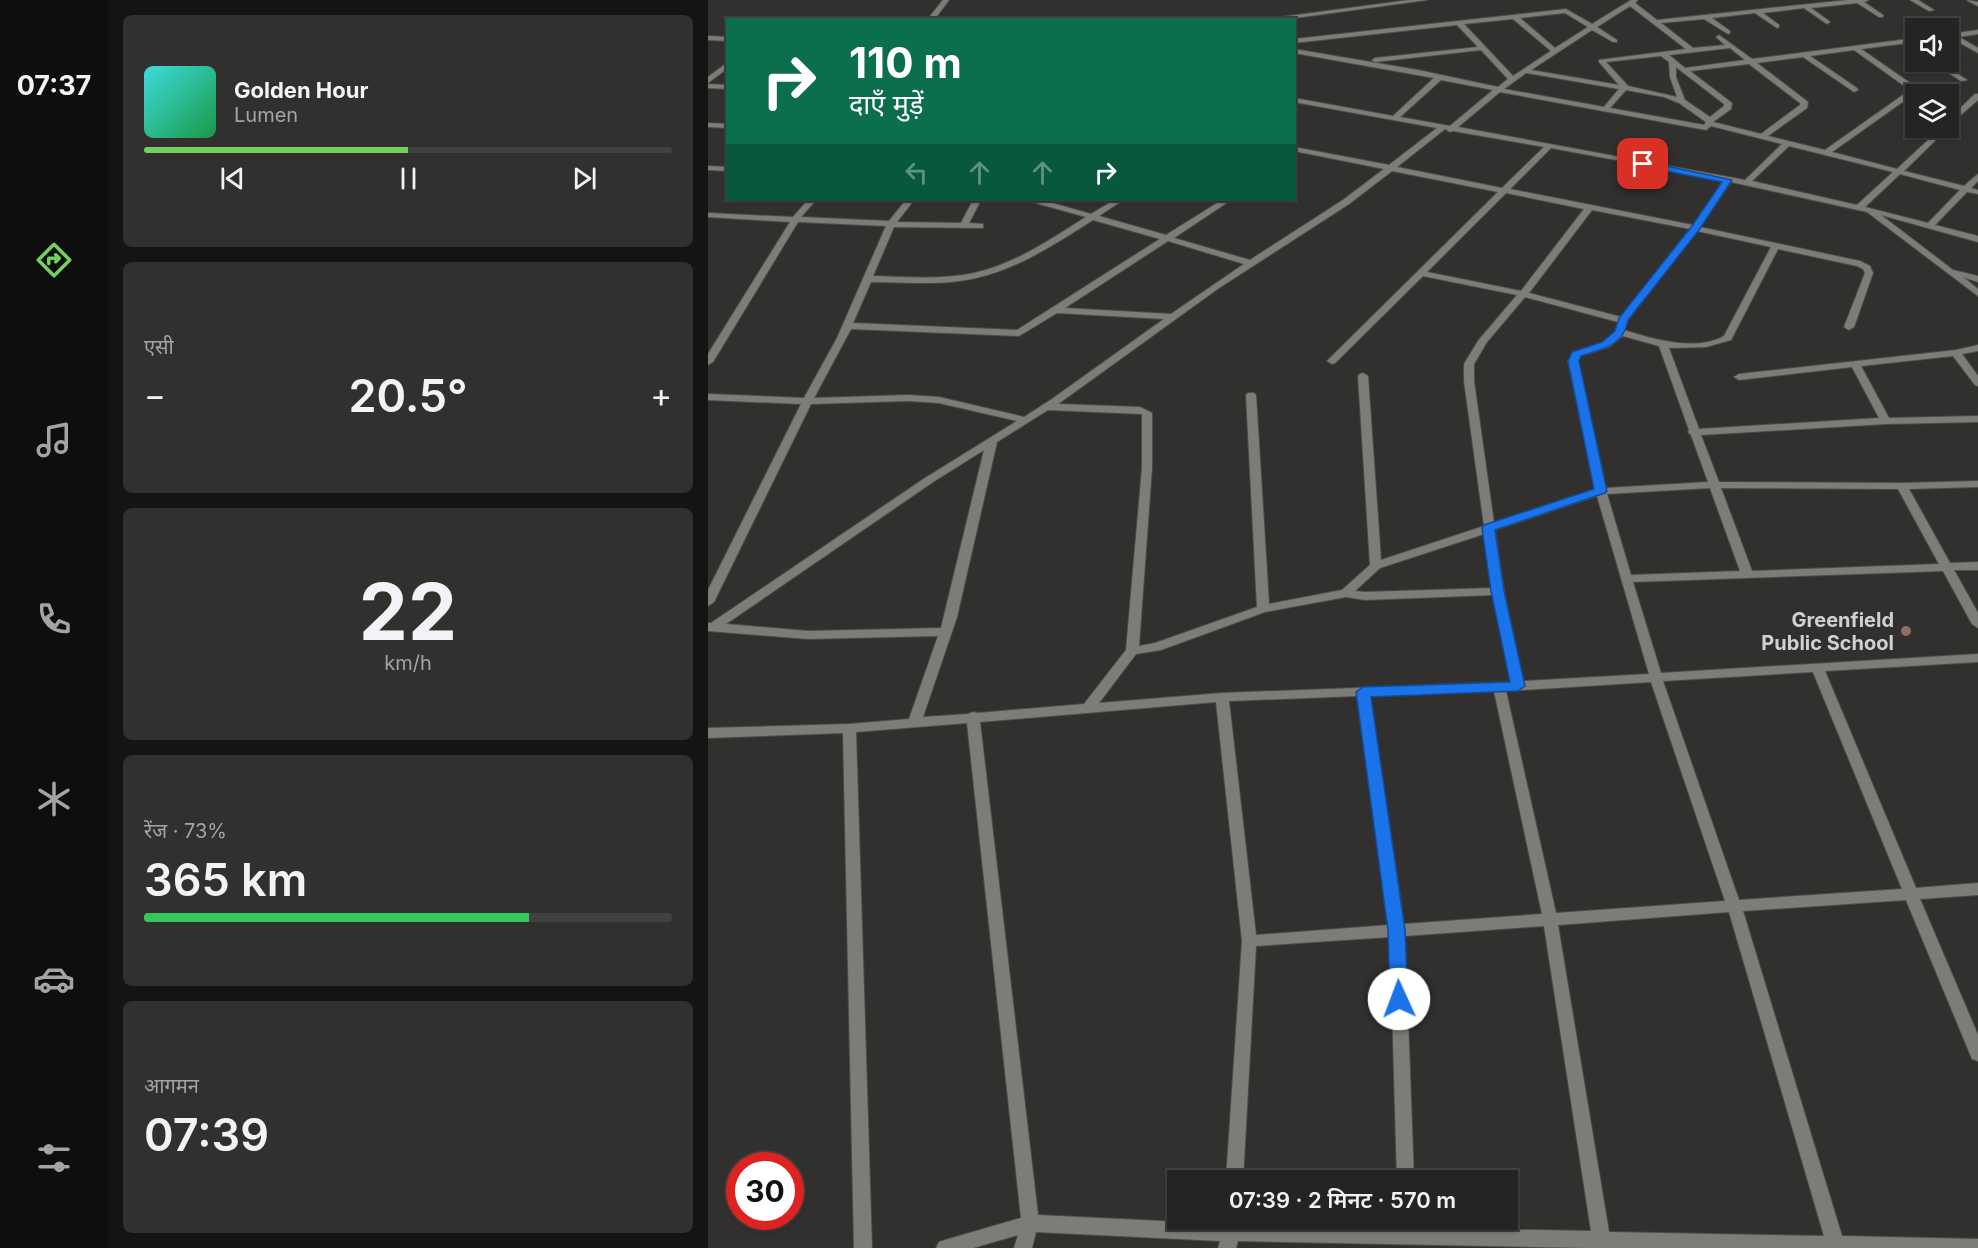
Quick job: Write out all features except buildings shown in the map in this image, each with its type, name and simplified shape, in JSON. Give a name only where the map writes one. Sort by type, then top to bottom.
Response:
[{"type":"street","points":[[932,18],[946,0]]},
{"type":"street","points":[[1277,18],[1424,0]]},
{"type":"street","points":[[1655,22],[1866,0]]},
{"type":"street","points":[[1913,0],[1931,10]]},
{"type":"street","points":[[1970,0],[1978,4]]},
{"type":"street","points":[[711,627],[928,480],[1047,407],[1251,263],[1346,202],[1389,168],[1499,89],[1633,1],[1692,51]]},
{"type":"street","points":[[1858,1],[1881,16]]},
{"type":"street","points":[[1805,6],[1827,21]]},
{"type":"street","points":[[1296,40],[1566,11],[1615,41]]},
{"type":"street","points":[[1756,11],[1777,26]]},
{"type":"street","points":[[1515,17],[1556,52]]},
{"type":"street","points":[[1706,17],[1728,32]]},
{"type":"street","points":[[1459,23],[1513,80]]},
{"type":"street","points":[[1959,35],[1978,32]]},
{"type":"street","points":[[1719,37],[1804,102],[1804,106],[1762,137]]},
{"type":"street","points":[[708,38],[726,39]]},
{"type":"street","points":[[1311,39],[1320,56]]},
{"type":"street","points":[[1959,41],[1978,51]]},
{"type":"street","points":[[1683,70],[1904,42]]},
{"type":"street","points":[[1625,87],[1601,61],[1732,46]]},
{"type":"street","points":[[1359,62],[1484,48]]},
{"type":"street","points":[[1826,153],[1914,91],[1911,86],[1855,48]]},
{"type":"street","points":[[1296,51],[1488,85],[1605,110],[1706,128],[1709,122],[1728,107],[1728,103],[1663,54]]},
{"type":"street","points":[[1805,55],[1854,90]]},
{"type":"street","points":[[1672,62],[1673,77],[1682,101]]},
{"type":"street","points":[[708,81],[726,66]]},
{"type":"street","points":[[1527,71],[1665,95],[1682,101],[1709,122],[1978,192]]},
{"type":"street","points":[[1948,72],[1963,83],[1978,89]]},
{"type":"street","points":[[1394,119],[1439,78]]},
{"type":"street","points":[[708,86],[726,87]]},
{"type":"street","points":[[1605,110],[1625,87]]},
{"type":"street","points":[[1959,114],[1978,96]]},
{"type":"street","points":[[1296,100],[1728,180],[1863,209],[1978,239]]},
{"type":"street","points":[[708,125],[726,126]]},
{"type":"street","points":[[1863,209],[1934,138]]},
{"type":"street","points":[[1745,184],[1788,143]]},
{"type":"street","points":[[1332,361],[1548,147]]},
{"type":"street","points":[[1299,150],[1695,228],[1860,264],[1867,268],[1869,273],[1849,327]]},
{"type":"street","points":[[708,168],[726,169]]},
{"type":"street","points":[[1930,225],[1978,176]]},
{"type":"street","points":[[1728,180],[1695,228],[1623,320],[1621,332],[1605,345],[1576,354],[1573,361],[1601,491],[1626,579],[1656,678],[1734,906],[1836,1245]]},
{"type":"street","points":[[708,362],[796,218],[811,201]]},
{"type":"street","points":[[708,602],[807,401],[848,326],[891,224],[909,201]]},
{"type":"street","points":[[964,225],[976,201]]},
{"type":"street","points":[[1039,201],[1251,263]]},
{"type":"street","points":[[868,279],[959,279],[988,273],[1021,258],[1117,201]]},
{"type":"street","points":[[848,326],[1019,333],[1225,201]]},
{"type":"street","points":[[1518,686],[1498,591],[1469,381],[1469,364],[1483,341],[1523,294],[1590,207]]},
{"type":"street","points":[[1863,209],[1978,293]]},
{"type":"street","points":[[708,215],[980,226]]},
{"type":"street","points":[[1621,332],[1663,344],[1714,344],[1728,338],[1776,245]]},
{"type":"street","points":[[1947,270],[1978,279]]},
{"type":"street","points":[[1420,273],[1523,294],[1623,320]]},
{"type":"street","points":[[1055,309],[1173,317]]},
{"type":"street","points":[[1663,344],[1693,432],[1747,574]]},
{"type":"street","points":[[1739,377],[1956,353],[1978,348]]},
{"type":"street","points":[[1956,353],[1978,383]]},
{"type":"street","points":[[1855,364],[1886,421]]},
{"type":"street","points":[[1363,376],[1376,566]]},
{"type":"street","points":[[1251,395],[1263,609]]},
{"type":"street","points":[[708,397],[807,401],[908,398],[939,400],[1025,420]]},
{"type":"street","points":[[1047,407],[1140,410],[1147,413],[1147,468],[1132,651],[1089,707]]},
{"type":"street","points":[[1693,432],[1886,421],[1978,419]]},
{"type":"street","points":[[915,721],[951,617],[992,440]]},
{"type":"street","points":[[1346,593],[1376,566],[1601,491],[1714,485],[1978,484]]},
{"type":"street","points":[[1902,486],[1978,624]]},
{"type":"street","points":[[1626,579],[1978,566]]},
{"type":"street","points":[[1132,651],[1156,647],[1263,609],[1346,593],[1365,596],[1498,591]]},
{"type":"street","points":[[711,627],[808,635],[945,632]]},
{"type":"street","points":[[708,733],[849,728],[1222,697],[1500,687],[1817,668],[1976,662]]},
{"type":"street","points":[[1817,668],[1978,1054]]},
{"type":"street","points":[[1500,687],[1550,919],[1602,1244]]},
{"type":"street","points":[[1363,692],[1397,930],[1406,1170]]},
{"type":"street","points":[[1222,697],[1249,941],[1235,1170]]},
{"type":"street","points":[[973,716],[1030,1222],[1023,1248]]},
{"type":"street","points":[[849,728],[862,1248]]},
{"type":"street","points":[[1249,941],[1978,889]]},
{"type":"street","points":[[945,1248],[1030,1222],[1387,1242],[1405,1230]]},
{"type":"street","points":[[1432,1230],[1602,1244],[1978,1247]]},
{"type":"place","name":"Greenfield Public School","points":[[1906,631]]},
{"type":"route","points":[[1399,999],[1397,930],[1363,692],[1518,686],[1498,591],[1489,528],[1601,491],[1573,361],[1576,354],[1605,345],[1621,332],[1623,320],[1695,228],[1728,180],[1643,164]]}]
